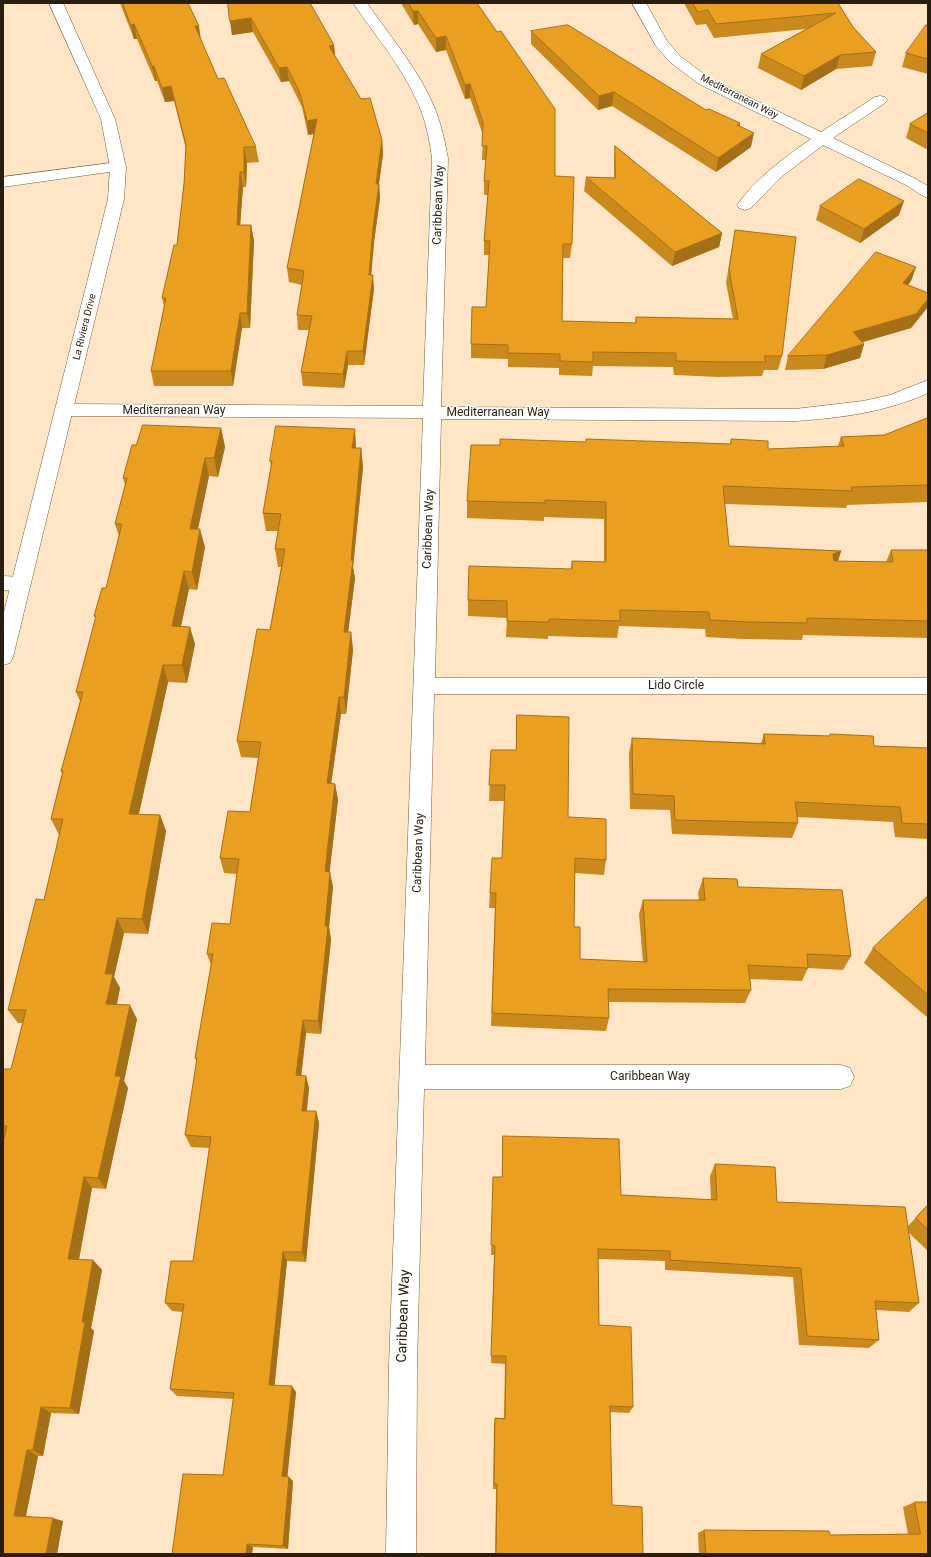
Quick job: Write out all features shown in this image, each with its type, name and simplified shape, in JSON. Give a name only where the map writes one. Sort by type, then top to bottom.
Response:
[{"type":"street","name":"La Riviera Drive","points":[[3,657],[12,584],[65,410],[116,199],[118,168],[108,119],[56,3]]},
{"type":"street","name":"Caribbean Way","points":[[360,3],[412,80],[427,106],[436,131],[440,158],[403,1366],[401,1554]]},
{"type":"street","name":"Mediterranean Way","points":[[639,3],[661,43],[675,59],[704,81],[911,182],[928,193]]},
{"type":"street","points":[[745,205],[760,186],[780,169],[880,100]]},
{"type":"street","points":[[3,182],[118,168]]},
{"type":"street","name":"Mediterranean Way","points":[[65,410],[787,415],[837,412],[876,405],[928,386]]},
{"type":"street","name":"Lido Circle","points":[[424,686],[928,686]]},
{"type":"street","name":"Caribbean Way","points":[[412,1077],[841,1077]]},
{"type":"building","points":[[123,3],[188,3],[199,26],[195,26],[218,79],[224,78],[256,147],[244,147],[244,172],[240,172],[237,225],[251,225],[247,313],[240,313],[231,371],[151,371],[166,298],[162,298],[174,245],[177,245],[184,184],[186,145],[171,86],[162,88],[154,66],[152,66],[134,24],[131,25]]},
{"type":"building","points":[[228,3],[310,3],[334,45],[329,46],[361,99],[370,98],[382,140],[376,184],[379,184],[369,275],[373,275],[363,351],[347,351],[343,374],[301,372],[312,316],[297,315],[304,271],[287,268],[317,119],[307,121],[300,93],[287,67],[279,68],[251,18],[230,21]]},
{"type":"building","points":[[409,3],[477,3],[497,32],[501,31],[555,109],[555,176],[574,177],[572,244],[563,244],[562,321],[636,323],[636,317],[738,319],[729,269],[735,230],[796,237],[782,356],[764,356],[766,362],[722,362],[676,361],[676,353],[593,352],[593,362],[560,361],[560,354],[508,353],[508,345],[471,344],[472,307],[486,307],[490,241],[484,241],[489,181],[484,181],[487,146],[482,146],[483,122],[470,84],[465,85],[446,36],[436,38],[418,11],[413,11]]},
{"type":"building","points":[[693,3],[838,3],[853,27],[876,52],[840,55],[804,76],[761,54],[836,13],[716,24],[708,10],[698,12]]},
{"type":"building","points":[[568,25],[706,110],[709,109],[740,123],[737,125],[754,133],[718,158],[614,92],[599,96],[531,31]]},
{"type":"building","points":[[926,25],[928,25],[928,59],[906,53]]},
{"type":"building","points":[[928,113],[928,133],[910,124]]},
{"type":"building","points":[[615,146],[722,233],[675,252],[586,177],[615,178]]},
{"type":"building","points":[[859,179],[904,201],[864,229],[820,206]]},
{"type":"building","points":[[876,252],[916,267],[903,283],[928,293],[928,299],[916,314],[853,332],[864,344],[827,355],[788,356]]},
{"type":"building","points":[[928,418],[928,485],[851,487],[852,491],[723,486],[729,546],[841,551],[833,554],[834,561],[893,562],[891,550],[928,550],[928,621],[807,618],[807,623],[749,622],[710,620],[709,612],[620,610],[620,621],[549,619],[549,622],[507,621],[507,601],[468,600],[469,566],[572,569],[572,561],[606,562],[606,502],[545,500],[545,503],[467,501],[471,445],[500,445],[500,439],[586,442],[586,439],[731,444],[731,439],[768,441],[768,449],[844,446],[841,437],[884,435]]},
{"type":"building","points":[[143,425],[221,428],[214,458],[205,458],[190,529],[200,529],[192,572],[184,571],[172,626],[190,627],[182,665],[163,665],[129,814],[160,815],[142,919],[117,918],[105,974],[113,974],[106,1004],[130,1005],[115,1076],[121,1076],[98,1178],[84,1177],[68,1259],[93,1260],[82,1322],[85,1322],[70,1408],[41,1407],[33,1450],[27,1450],[14,1516],[53,1518],[46,1554],[3,1554],[3,1142],[7,1126],[3,1126],[3,1069],[11,1069],[26,1010],[8,1010],[36,899],[44,900],[63,819],[51,819],[63,771],[61,771],[83,692],[76,692],[96,616],[94,616],[102,588],[106,588],[122,524],[115,524],[127,478],[123,478],[132,445],[136,445]]},
{"type":"building","points":[[276,426],[355,429],[352,448],[361,448],[351,560],[353,560],[344,632],[351,632],[344,697],[339,697],[327,783],[335,784],[325,871],[330,872],[325,926],[328,926],[318,1021],[303,1020],[296,1075],[306,1076],[302,1111],[316,1111],[302,1252],[283,1252],[269,1385],[292,1386],[282,1476],[289,1477],[283,1546],[247,1544],[246,1554],[172,1554],[183,1474],[223,1475],[234,1393],[170,1389],[184,1304],[165,1303],[171,1261],[193,1261],[211,1137],[185,1135],[197,1058],[195,1058],[213,954],[207,954],[212,923],[230,924],[239,859],[220,858],[228,811],[250,812],[261,742],[237,741],[257,629],[270,630],[285,549],[275,549],[281,514],[263,513],[272,461],[270,461]]},
{"type":"building","points":[[517,715],[569,717],[568,817],[606,819],[606,860],[575,858],[574,927],[580,927],[580,959],[647,962],[643,900],[705,900],[703,878],[737,879],[738,887],[842,890],[851,956],[807,954],[808,968],[748,965],[751,990],[608,989],[609,1018],[492,1013],[496,893],[490,893],[492,858],[502,858],[505,785],[489,785],[491,750],[516,750]]},
{"type":"building","points":[[764,734],[830,736],[830,734],[873,736],[874,746],[928,748],[928,824],[902,823],[900,807],[795,802],[798,823],[675,820],[674,796],[633,794],[632,738],[765,744]]},
{"type":"building","points":[[928,896],[928,995],[873,948]]},
{"type":"building","points":[[503,1136],[619,1139],[621,1195],[717,1200],[715,1164],[775,1167],[777,1202],[905,1207],[919,1303],[875,1301],[879,1340],[807,1336],[801,1268],[670,1260],[670,1251],[598,1249],[599,1325],[631,1327],[633,1407],[610,1406],[612,1505],[642,1507],[643,1554],[496,1554],[497,1484],[494,1484],[495,1418],[505,1419],[506,1356],[491,1356],[495,1246],[491,1245],[493,1177],[502,1177]]},
{"type":"building","points":[[928,1205],[928,1230],[916,1218]]},
{"type":"building","points":[[915,1502],[928,1502],[928,1554],[706,1554],[704,1530],[829,1531],[830,1535],[920,1534]]}]
